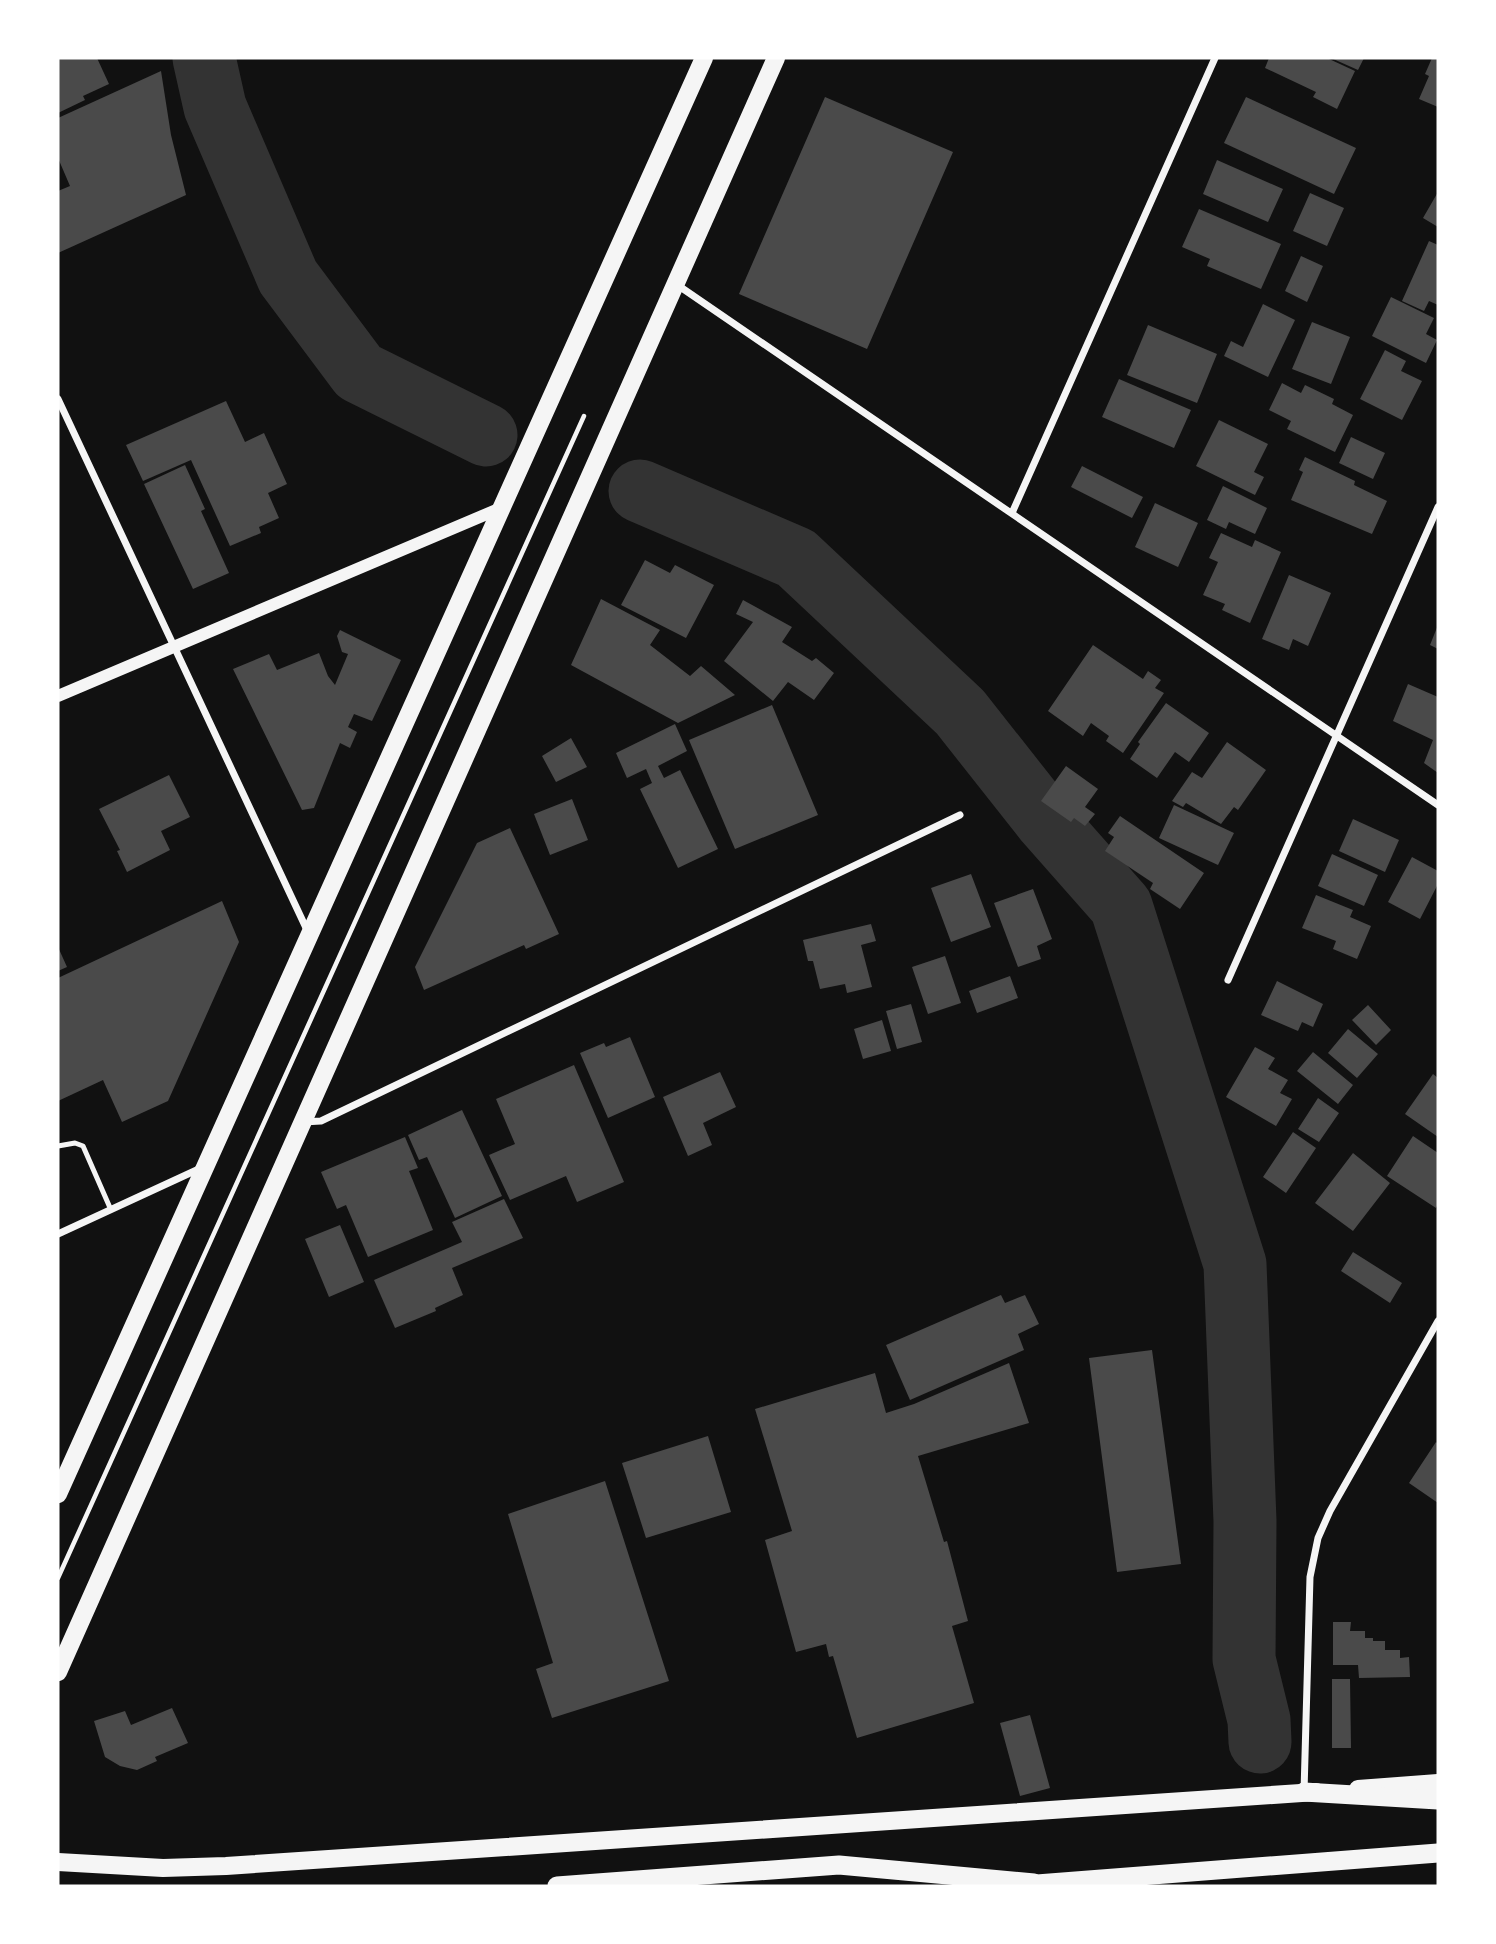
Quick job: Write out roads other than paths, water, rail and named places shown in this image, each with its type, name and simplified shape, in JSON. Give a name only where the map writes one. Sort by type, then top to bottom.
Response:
[{"type":"highway","points":[[1304,1792],[1438,1800]]},
{"type":"highway","points":[[557,1886],[838,1865],[1026,1885],[1438,1853]]},
{"type":"main road","points":[[58,1494],[704,58]]},
{"type":"main road","points":[[58,1672],[776,58]]},
{"type":"main road","points":[[58,1862],[163,1868],[226,1867],[1438,1783]]},
{"type":"street","points":[[1012,513],[1215,58]]},
{"type":"street","points":[[676,283],[1438,805]]},
{"type":"street","points":[[58,399],[310,934]]},
{"type":"street","points":[[1228,980],[1438,507]]},
{"type":"street","points":[[58,696],[502,508]]},
{"type":"street","points":[[303,1122],[321,1121],[960,815]]},
{"type":"street","points":[[58,1234],[205,1166]]},
{"type":"street","points":[[1304,1792],[1310,1577],[1318,1538],[1329,1511],[1438,1321]]},
{"type":"lane","points":[[58,1146],[75,1143],[83,1146],[111,1210]]},
{"type":"waterway","points":[[204,58],[215,107],[288,277],[359,372],[486,435]]},
{"type":"waterway","points":[[640,491],[796,558],[960,712],[1046,821],[1121,906],[1235,1264],[1245,1521],[1244,1659],[1259,1720],[1260,1742]]}]
